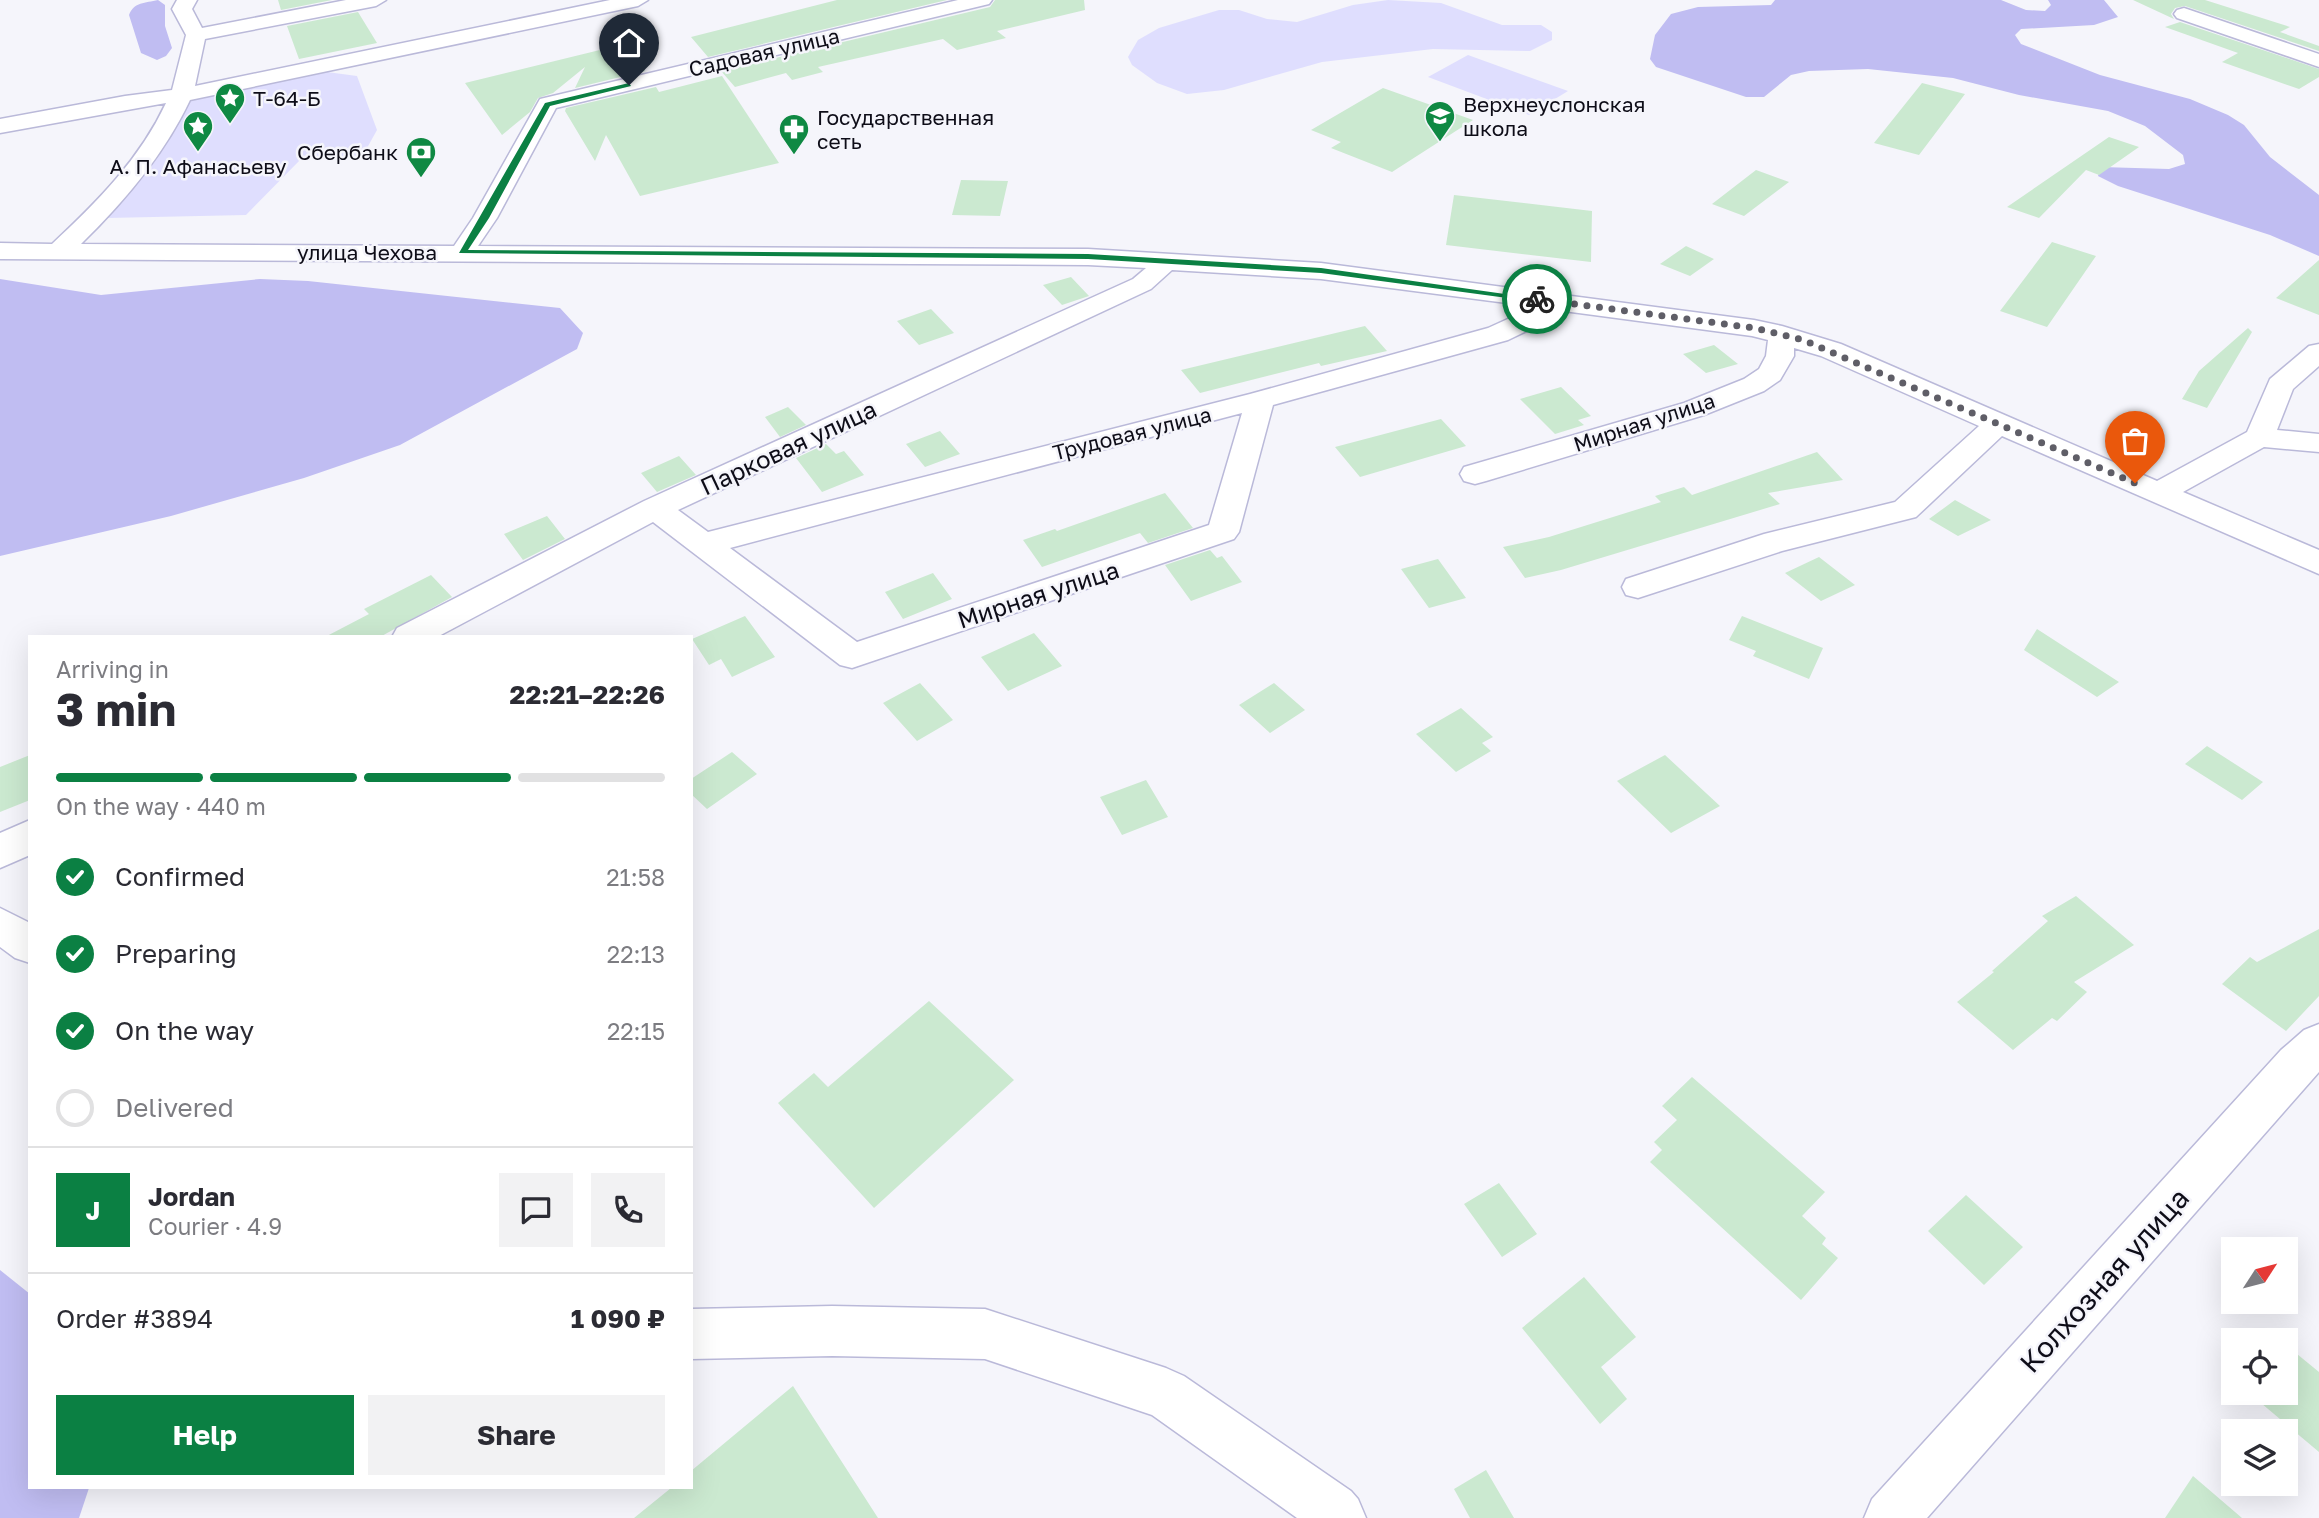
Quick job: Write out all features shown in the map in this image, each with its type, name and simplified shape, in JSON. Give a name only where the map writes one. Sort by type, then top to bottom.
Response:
[{"type":"street","points":[[58,252],[93,220],[167,125],[181,95],[196,35],[183,9],[187,0]]},
{"type":"street","points":[[196,35],[376,0]]},
{"type":"street","points":[[0,126],[125,102],[181,95],[638,0]]},
{"type":"street","name":"Садовая улица","points":[[462,252],[485,218],[548,104],[982,0]]},
{"type":"street","points":[[2185,14],[2319,61]]},
{"type":"street","name":"улица Чехова","points":[[0,251],[462,252],[1088,257],[1166,260],[1321,271],[1754,328],[1831,350],[2319,563]]},
{"type":"street","name":"Парковая улица","points":[[413,635],[656,508],[1142,284],[1156,273],[1166,260]]},
{"type":"street","name":"Трудовая улица","points":[[704,544],[1260,400],[1498,334],[1530,320],[1551,301]]},
{"type":"street","name":"Мирная улица","points":[[1475,474],[1694,409],[1754,385],[1770,374],[1780,356],[1782,334]]},
{"type":"street","points":[[2259,437],[2280,385],[2319,352]]},
{"type":"street","name":"Мирная улица","points":[[704,544],[852,656],[1223,532],[1260,400]]},
{"type":"street","points":[[1638,587],[1775,542],[1905,510],[1998,423]]},
{"type":"street","points":[[2158,494],[2259,437],[2319,443]]},
{"type":"street","points":[[656,508],[704,544]]},
{"type":"street","points":[[0,852],[28,837]]},
{"type":"street","points":[[0,925],[28,944]]},
{"type":"street","name":"Колхозная улица","points":[[1891,1518],[2287,1074],[2319,1044]]},
{"type":"street","points":[[693,1334],[832,1331],[985,1334],[1166,1394],[1332,1510],[1339,1518]]},
{"type":"shaded area","points":[[158,0],[165,5],[165,26],[172,48],[166,56],[157,60],[141,53],[129,15],[137,5]]},
{"type":"shaded area","points":[[1388,0],[1441,3],[1502,25],[1541,25],[1552,32],[1552,40],[1530,51],[1433,49],[1322,62],[1224,90],[1187,94],[1157,83],[1132,65],[1128,57],[1138,40],[1159,28],[1219,10],[1239,10],[1267,19],[1297,22],[1353,5]]},
{"type":"shaded area","points":[[1775,0],[2001,0],[2026,10],[2045,11],[2051,5],[2048,0],[2104,0],[2118,17],[2094,25],[2021,29],[2015,35],[2021,44],[2100,75],[2190,99],[2244,125],[2270,157],[2319,195],[2319,256],[2270,235],[2118,186],[2098,176],[2101,167],[2169,169],[2185,164],[2183,155],[2145,126],[2108,111],[2019,95],[1953,78],[1868,69],[1809,71],[1791,75],[1764,97],[1746,97],[1656,67],[1650,59],[1655,35],[1671,14],[1698,7],[1771,5]]},
{"type":"shaded area","points":[[1468,55],[1568,91],[1529,115],[1428,77]]},
{"type":"shaded area","points":[[327,72],[357,76],[377,130],[362,157],[301,159],[246,215],[107,218],[188,101]]},
{"type":"shaded area","points":[[0,279],[101,295],[260,279],[308,281],[560,308],[583,333],[577,349],[400,445],[304,478],[171,516],[0,556]]},
{"type":"shaded area","points":[[0,1270],[28,1292],[28,1489],[89,1489],[79,1518],[0,1518]]},
{"type":"building","points":[[278,0],[332,0],[281,10]]},
{"type":"building","points":[[837,0],[947,0],[708,57],[691,37]]},
{"type":"building","points":[[995,0],[1084,0],[1085,10],[997,31],[1006,38],[957,50],[943,39],[818,67],[823,72],[792,80],[786,73],[735,87],[721,71],[990,7]]},
{"type":"building","points":[[2133,0],[2205,0],[2290,27],[2280,32],[2319,46],[2319,51],[2185,6],[2175,8],[2171,14],[2174,19]]},
{"type":"building","points":[[358,12],[377,43],[299,59],[287,26]]},
{"type":"building","points":[[2180,22],[2319,69],[2319,77],[2299,89],[2222,62],[2238,53],[2165,27]]},
{"type":"building","points":[[628,47],[645,71],[575,88],[585,67],[553,93],[538,98],[530,112],[502,135],[465,83],[608,48],[604,52]]},
{"type":"building","points":[[722,76],[779,163],[640,196],[606,135],[595,161],[565,111],[566,108],[656,87],[659,92]]},
{"type":"building","points":[[1922,83],[1965,94],[1919,155],[1874,143]]},
{"type":"building","points":[[1383,88],[1473,120],[1392,172],[1331,148],[1341,142],[1311,130]]},
{"type":"building","points":[[2109,137],[2139,147],[2099,175],[2086,170],[2039,218],[2007,207]]},
{"type":"building","points":[[1756,170],[1789,182],[1744,216],[1712,204]]},
{"type":"building","points":[[961,180],[1008,181],[1000,216],[952,215]]},
{"type":"building","points":[[1454,195],[1592,211],[1591,262],[1446,245]]},
{"type":"building","points":[[2052,242],[2096,256],[2047,327],[2000,311]]},
{"type":"building","points":[[1686,246],[1714,259],[1690,276],[1660,264]]},
{"type":"building","points":[[2319,260],[2319,315],[2276,298]]},
{"type":"building","points":[[1071,277],[1089,296],[1062,305],[1043,285]]},
{"type":"building","points":[[931,309],[954,333],[919,345],[897,321]]},
{"type":"building","points":[[1365,326],[1387,351],[1321,366],[1319,363],[1200,393],[1181,370]]},
{"type":"building","points":[[2248,328],[2252,332],[2207,408],[2182,399],[2199,371]]},
{"type":"building","points":[[1714,345],[1738,364],[1706,373],[1683,354]]},
{"type":"building","points":[[1561,387],[1591,416],[1578,420],[1584,425],[1555,434],[1520,399]]},
{"type":"building","points":[[788,407],[806,425],[780,437],[765,417]]},
{"type":"building","points":[[1441,419],[1466,446],[1360,477],[1335,447]]},
{"type":"building","points":[[940,431],[960,454],[925,467],[906,444]]},
{"type":"building","points":[[826,444],[836,454],[844,451],[864,475],[822,492],[796,458]]},
{"type":"building","points":[[1817,452],[1843,480],[1768,493],[1780,504],[1561,570],[1525,578],[1503,547],[1549,537],[1661,502],[1655,496],[1684,487],[1692,495]]},
{"type":"building","points":[[679,456],[696,475],[657,492],[641,473]]},
{"type":"building","points":[[1165,493],[1193,528],[1148,543],[1140,533],[1042,567],[1023,540],[1055,529],[1057,531]]},
{"type":"building","points":[[1955,500],[1991,520],[1958,536],[1929,519]]},
{"type":"building","points":[[547,516],[565,539],[523,560],[504,534]]},
{"type":"building","points":[[1210,550],[1217,558],[1222,556],[1242,582],[1191,601],[1165,565]]},
{"type":"building","points":[[1819,557],[1855,585],[1821,601],[1785,573]]},
{"type":"building","points":[[1438,559],[1466,598],[1429,608],[1401,569]]},
{"type":"building","points":[[933,573],[952,599],[903,619],[885,592]]},
{"type":"building","points":[[431,575],[452,597],[384,635],[329,635],[369,614],[364,609]]},
{"type":"building","points":[[745,616],[775,657],[732,677],[721,659],[709,665],[693,639]]},
{"type":"building","points":[[1742,616],[1823,648],[1809,679],[1753,656],[1756,651],[1729,640]]},
{"type":"building","points":[[2037,629],[2119,682],[2097,697],[2024,650]]},
{"type":"building","points":[[1034,633],[1062,666],[1008,691],[981,657]]},
{"type":"building","points":[[920,683],[953,720],[917,741],[883,703]]},
{"type":"building","points":[[1274,683],[1305,710],[1270,733],[1239,705]]},
{"type":"building","points":[[1461,708],[1493,737],[1482,743],[1491,751],[1456,772],[1416,734]]},
{"type":"building","points":[[2207,746],[2263,782],[2242,800],[2185,764]]},
{"type":"building","points":[[732,752],[757,774],[707,809],[693,796],[693,778]]},
{"type":"building","points":[[1665,755],[1720,806],[1671,833],[1617,781]]},
{"type":"building","points":[[28,756],[28,801],[0,812],[0,767]]},
{"type":"building","points":[[1146,780],[1168,817],[1122,835],[1100,797]]},
{"type":"building","points":[[2076,896],[2134,945],[2074,982],[2087,992],[2057,1021],[2052,1018],[2013,1050],[1957,1002],[1994,972],[1992,971],[2048,921],[2042,916]]},
{"type":"building","points":[[2319,929],[2319,996],[2286,1031],[2222,984],[2250,957],[2257,962]]},
{"type":"building","points":[[929,1001],[1014,1080],[874,1208],[778,1103],[814,1073],[828,1087]]},
{"type":"building","points":[[1692,1077],[1825,1192],[1802,1216],[1826,1238],[1822,1244],[1838,1258],[1801,1300],[1650,1162],[1662,1150],[1654,1142],[1677,1120],[1662,1106]]},
{"type":"building","points":[[1499,1183],[1537,1234],[1502,1257],[1464,1204]]},
{"type":"building","points":[[1966,1195],[2023,1247],[1984,1285],[1928,1231]]},
{"type":"building","points":[[1584,1277],[1636,1337],[1601,1367],[1627,1399],[1600,1424],[1522,1328]]},
{"type":"building","points":[[2298,1355],[2319,1372],[2319,1452],[2298,1434],[2298,1419],[2280,1419],[2263,1405],[2298,1405]]},
{"type":"building","points":[[793,1386],[878,1518],[634,1518],[670,1489],[693,1489],[693,1469]]},
{"type":"building","points":[[1486,1470],[1514,1518],[1470,1518],[1454,1489]]},
{"type":"building","points":[[2193,1476],[2242,1518],[2165,1518]]},
{"type":"way so far","points":[[1537,299],[1754,328],[1803,340],[2135,483]]},
{"type":"place","name":"Т-64-Б","points":[[230,125]]},
{"type":"place","name":"Верхнеуслонская школа","points":[[1440,143]]},
{"type":"place","name":"А. П. Афанасьеву","points":[[198,153]]},
{"type":"place","name":"Государственная сеть","points":[[794,156]]},
{"type":"place","name":"Сбербанк","points":[[421,179]]},
{"type":"route","points":[[629,85],[548,104],[485,218],[462,252],[1088,257],[1166,260],[1321,271],[1537,299]]}]
